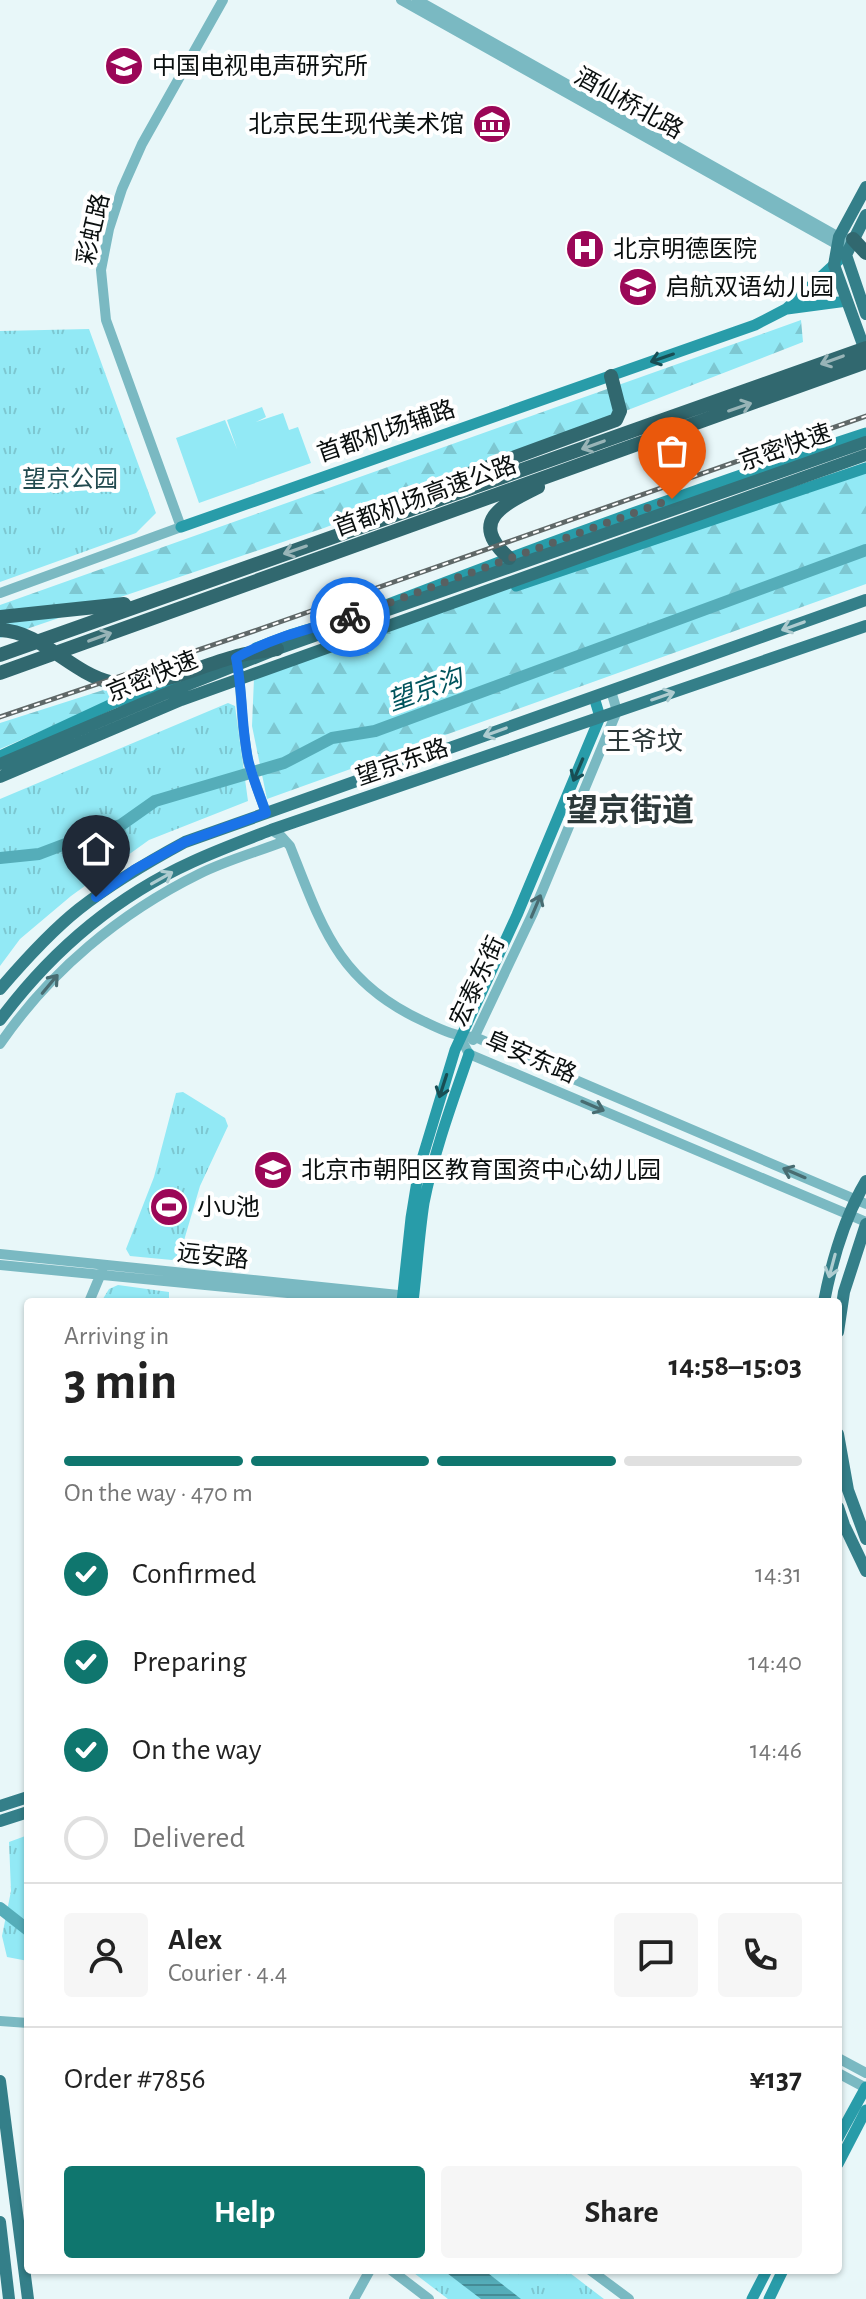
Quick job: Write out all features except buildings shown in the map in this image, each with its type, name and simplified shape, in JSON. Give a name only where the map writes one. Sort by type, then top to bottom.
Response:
[{"type":"highway","points":[[842,240],[866,253]]},
{"type":"highway","name":"首都机场高速公路","points":[[0,673],[590,460],[866,350]]},
{"type":"highway","name":"首都机场高速公路","points":[[0,655],[390,517],[801,378],[866,362]]},
{"type":"highway","points":[[390,517],[416,499],[458,478],[616,420],[620,411],[611,376]]},
{"type":"highway","name":"京密快速","points":[[0,764],[277,649],[866,442]]},
{"type":"highway","name":"京密快速","points":[[0,780],[181,700],[866,455]]},
{"type":"highway","points":[[509,558],[490,533],[489,522],[495,513],[524,494],[590,460]]},
{"type":"highway","points":[[0,617],[156,599]]},
{"type":"highway","points":[[0,630],[25,636],[98,679],[130,684],[153,681],[243,654],[277,649]]},
{"type":"main road","points":[[866,187],[834,265],[866,350]]},
{"type":"main road","points":[[842,240],[866,215]]},
{"type":"main road","points":[[842,240],[866,314]]},
{"type":"main road","points":[[786,309],[846,255]]},
{"type":"main road","points":[[786,309],[847,301]]},
{"type":"main road","name":"首都机场辅路","points":[[181,527],[755,325],[786,309]]},
{"type":"main road","points":[[0,756],[114,703],[215,668],[250,650],[368,611],[781,460],[866,433]]},
{"type":"main road","points":[[0,780],[101,736],[241,682],[866,468]]},
{"type":"main road","name":"望京东路","points":[[0,989],[77,910],[134,870],[185,842],[866,600]]},
{"type":"main road","name":"望京东路","points":[[0,1020],[43,968],[84,930],[113,908],[191,862],[271,830],[866,626]]},
{"type":"main road","points":[[594,697],[600,717]]},
{"type":"main road","name":"宏泰东街","points":[[407,1298],[411,1218],[419,1169],[460,1037],[517,915],[600,717]]},
{"type":"main road","name":"宏泰东街","points":[[407,1298],[431,1171],[469,1054]]},
{"type":"main road","points":[[825,1298],[830,1269],[849,1214],[861,1201],[866,1181]]},
{"type":"main road","points":[[842,1305],[866,1223]]},
{"type":"main road","points":[[842,1459],[866,1539]]},
{"type":"main road","points":[[842,1508],[854,1505]]},
{"type":"main road","points":[[842,1526],[859,1520]]},
{"type":"main road","points":[[842,1528],[866,1571]]},
{"type":"main road","points":[[0,1806],[24,1798]]},
{"type":"main road","points":[[0,1821],[24,1813]]},
{"type":"main road","points":[[0,2081],[24,2268]]},
{"type":"main road","points":[[842,2131],[866,2088]]},
{"type":"main road","points":[[842,2156],[866,2110]]},
{"type":"main road","points":[[0,2222],[9,2299]]},
{"type":"main road","points":[[25,2274],[28,2299]]},
{"type":"main road","points":[[752,2299],[765,2274]]},
{"type":"main road","points":[[769,2299],[781,2274]]},
{"type":"street","name":"彩虹路","points":[[181,527],[106,320],[101,270],[113,216],[142,144],[223,0]]},
{"type":"street","name":"酒仙桥北路","points":[[401,0],[842,240]]},
{"type":"street","name":"酒仙桥北路","points":[[417,0],[842,240]]},
{"type":"street","name":"首都机场辅路","points":[[0,593],[181,527]]},
{"type":"street","points":[[236,658],[248,762],[266,813]]},
{"type":"street","points":[[611,691],[617,711]]},
{"type":"street","name":"宏泰东街","points":[[469,1054],[533,913],[617,711]]},
{"type":"street","points":[[271,830],[288,843],[332,945],[358,978],[405,1013],[460,1037]]},
{"type":"street","points":[[1,1042],[59,973],[118,922],[163,892],[203,872],[288,843]]},
{"type":"street","name":"阜安东路","points":[[861,1201],[475,1037],[460,1037],[469,1054],[866,1223]]},
{"type":"street","name":"远安路","points":[[0,1254],[102,1270],[345,1298]]},
{"type":"street","name":"远安路","points":[[0,1265],[102,1270],[387,1298]]},
{"type":"street","points":[[91,1298],[102,1270]]},
{"type":"street","points":[[0,2021],[24,2023]]},
{"type":"street","points":[[842,2060],[866,2073]]},
{"type":"street","points":[[842,2075],[866,2088]]},
{"type":"street","points":[[354,2299],[368,2274]]},
{"type":"street","points":[[396,2274],[429,2299]]},
{"type":"street","points":[[595,2274],[629,2299]]},
{"type":"green space","points":[[801,320],[803,342],[324,528],[0,638],[0,605]]},
{"type":"green space","name":"望京公园","points":[[89,329],[156,513],[136,533],[0,582],[0,331]]},
{"type":"green space","points":[[262,407],[266,417],[256,422],[283,413],[289,430],[298,427],[311,463],[199,503],[176,438],[225,420],[237,449],[227,420]]},
{"type":"green space","points":[[866,462],[866,584],[267,799],[252,726],[254,678]]},
{"type":"green space","points":[[191,662],[181,670],[0,749],[0,723]]},
{"type":"green space","points":[[228,703],[235,706],[248,801],[149,840],[71,896],[20,939],[0,966],[0,799]]},
{"type":"green space","points":[[183,1092],[225,1118],[228,1126],[200,1186],[180,1254],[172,1260],[130,1256],[126,1249],[154,1177],[176,1093]]},
{"type":"green space","points":[[118,1285],[169,1292],[169,1298],[103,1298],[109,1289]]},
{"type":"green space","points":[[24,1836],[24,1960],[7,1957],[2,1936],[11,1891],[9,1842]]},
{"type":"green space","points":[[415,2274],[571,2274],[604,2299],[448,2299]]},
{"type":"shaded area","points":[[448,2274],[489,2274],[521,2299],[481,2299]]},
{"type":"waterway","name":"望京沟","points":[[0,858],[39,854],[121,825],[155,801],[284,763],[332,738],[375,731],[866,550]]},
{"type":"waterway","points":[[0,1908],[24,1927]]},
{"type":"railway","points":[[0,717],[866,416]]},
{"type":"way so far","points":[[350,617],[672,499]]},
{"type":"place","name":"中国电视电声研究所","points":[[124,66]]},
{"type":"place","name":"北京民生现代美术馆","points":[[492,124]]},
{"type":"place","name":"北京明德医院","points":[[585,249]]},
{"type":"place","name":"启航双语幼儿园","points":[[638,287]]},
{"type":"place","name":"北京市朝阳区教育国资中心幼儿园","points":[[273,1170]]},
{"type":"place","name":"小U池","points":[[169,1207]]},
{"type":"district","name":"王爷坟","points":[[644,741]]},
{"type":"district","name":"望京街道","points":[[630,810]]},
{"type":"route","points":[[96,897],[134,870],[185,842],[266,813],[248,762],[236,658],[293,634],[350,617]]}]
